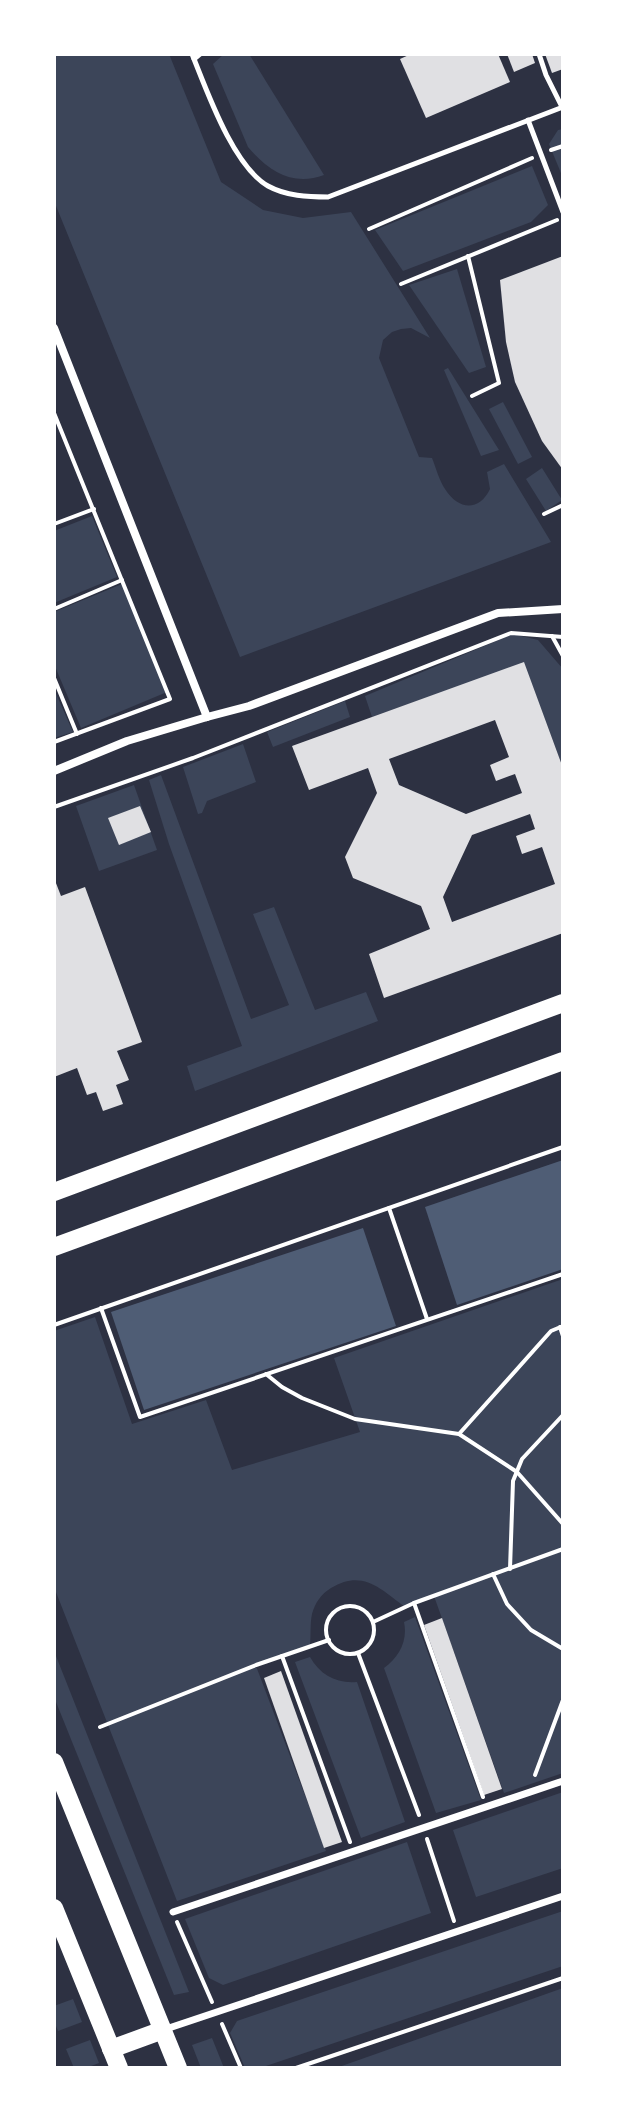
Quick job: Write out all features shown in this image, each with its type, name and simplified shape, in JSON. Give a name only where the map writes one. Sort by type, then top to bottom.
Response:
[{"type":"main road","points":[[54,1192],[563,1003]]},
{"type":"main road","points":[[54,1247],[563,1061]]},
{"type":"main road","points":[[54,1762],[178,2068]]},
{"type":"main road","points":[[54,1908],[119,2068]]},
{"type":"main road","points":[[111,2049],[163,2030]]},
{"type":"street","points":[[54,328],[207,717]]},
{"type":"street","points":[[54,771],[127,741],[249,706],[498,613],[563,609]]},
{"type":"street","points":[[173,1912],[563,1781]]},
{"type":"street","points":[[163,2030],[563,1896]]},
{"type":"lane","points":[[200,54],[193,56],[234,149],[244,163],[270,187],[299,195],[328,197],[563,107],[539,54]]},
{"type":"lane","points":[[528,120],[563,215]]},
{"type":"path","points":[[369,229],[563,146]]},
{"type":"path","points":[[401,284],[563,215]]},
{"type":"path","points":[[468,256],[499,383],[472,396]]},
{"type":"path","points":[[54,413],[170,699],[54,742]]},
{"type":"path","points":[[544,514],[563,505]]},
{"type":"path","points":[[54,524],[94,509]]},
{"type":"path","points":[[54,609],[122,580]]},
{"type":"path","points":[[54,807],[193,758],[511,633],[563,637]]},
{"type":"path","points":[[552,636],[563,656]]},
{"type":"path","points":[[54,678],[77,734]]},
{"type":"path","points":[[54,1325],[563,1147]]},
{"type":"path","points":[[389,1208],[427,1319]]},
{"type":"path","points":[[101,1308],[140,1417],[563,1274]]},
{"type":"path","points":[[459,1434],[551,1331],[561,1327],[563,1336]]},
{"type":"path","points":[[266,1374],[302,1398],[355,1419],[459,1434],[517,1472],[563,1524]]},
{"type":"path","points":[[510,1569],[513,1481],[522,1459],[563,1415]]},
{"type":"path","points":[[373,1622],[414,1603],[563,1549]]},
{"type":"path","points":[[493,1574],[507,1604],[531,1630],[563,1649]]},
{"type":"path","points":[[414,1603],[486,1807]]},
{"type":"path","points":[[341,1608],[364,1609],[373,1622],[374,1637],[358,1653],[338,1651],[329,1640],[329,1618],[341,1608]]},
{"type":"path","points":[[100,1727],[329,1640]]},
{"type":"path","points":[[358,1653],[424,1828],[457,1931]]},
{"type":"path","points":[[282,1656],[354,1851]]},
{"type":"path","points":[[528,1793],[563,1700]]},
{"type":"path","points":[[173,1912],[241,2068]]},
{"type":"path","points":[[296,2068],[563,1978]]},
{"type":"shaded area","points":[[54,54],[169,54],[221,182],[263,210],[303,218],[351,212],[430,338],[411,328],[392,332],[383,340],[379,358],[419,457],[432,458],[450,496],[468,506],[480,502],[490,489],[487,472],[504,464],[551,542],[240,657],[54,201]]},
{"type":"shaded area","points":[[224,54],[249,54],[324,175],[292,178],[273,170],[248,147],[213,64]]},
{"type":"shaded area","points":[[563,129],[563,178],[549,144],[558,130]]},
{"type":"shaded area","points":[[532,166],[548,205],[531,222],[403,271],[375,230]]},
{"type":"shaded area","points":[[457,269],[486,367],[469,373],[409,285]]},
{"type":"shaded area","points":[[448,368],[499,450],[481,456],[444,370]]},
{"type":"shaded area","points":[[503,402],[532,457],[518,464],[489,409]]},
{"type":"shaded area","points":[[542,468],[562,500],[546,511],[526,479]]},
{"type":"shaded area","points":[[92,516],[117,577],[54,603],[54,531]]},
{"type":"shaded area","points":[[122,584],[167,692],[81,728],[54,664],[54,612]]},
{"type":"shaded area","points":[[513,634],[538,640],[563,669],[563,768],[524,663],[372,717],[365,696]]},
{"type":"shaded area","points":[[54,689],[73,732],[54,738]]},
{"type":"shaded area","points":[[345,701],[350,717],[273,747],[267,732]]},
{"type":"shaded area","points":[[243,744],[256,782],[207,801],[202,813],[198,814],[183,767]]},
{"type":"shaded area","points":[[161,775],[251,1019],[289,1005],[253,914],[274,907],[315,1010],[366,992],[378,1021],[195,1091],[187,1066],[242,1046],[149,780]]},
{"type":"shaded area","points":[[134,785],[157,850],[99,871],[76,806]]},
{"type":"shaded area","points":[[563,1160],[563,1269],[457,1305],[425,1207]]},
{"type":"shaded area","points":[[363,1228],[396,1326],[144,1410],[111,1312]]},
{"type":"shaded area","points":[[563,1279],[563,1773],[504,1793],[434,1596],[405,1607],[370,1583],[352,1580],[342,1583],[324,1593],[315,1606],[311,1618],[310,1646],[256,1666],[326,1851],[177,1901],[54,1587],[54,1331],[95,1317],[132,1424],[206,1400],[232,1470],[360,1432],[334,1358]]},
{"type":"shaded area","points":[[415,1617],[481,1800],[436,1813],[384,1668],[401,1648],[405,1636],[404,1622]]},
{"type":"shaded area","points":[[54,1651],[189,1992],[174,1995],[54,1697]]},
{"type":"shaded area","points":[[310,1657],[330,1677],[357,1682],[405,1822],[361,1838],[295,1662]]},
{"type":"shaded area","points":[[563,1792],[563,1868],[476,1897],[453,1830]]},
{"type":"shaded area","points":[[407,1842],[431,1913],[223,1985],[209,1978],[185,1919]]},
{"type":"shaded area","points":[[563,1911],[563,1966],[260,2068],[245,2068],[230,2033],[237,2021]]},
{"type":"shaded area","points":[[563,1988],[563,2068],[336,2068]]},
{"type":"shaded area","points":[[73,1999],[82,2022],[58,2031],[54,2006]]},
{"type":"shaded area","points":[[212,2038],[224,2068],[201,2068],[192,2045]]},
{"type":"shaded area","points":[[90,2040],[99,2063],[74,2068],[66,2049]]},
{"type":"building","points":[[411,54],[498,54],[510,82],[426,118],[400,59]]},
{"type":"building","points":[[507,54],[532,54],[535,63],[514,72]]},
{"type":"building","points":[[545,54],[563,54],[563,69],[552,73]]},
{"type":"building","points":[[563,256],[563,470],[542,441],[515,382],[506,342],[500,280]]},
{"type":"building","points":[[524,662],[563,768],[563,933],[384,998],[369,954],[430,929],[421,906],[353,878],[345,857],[377,793],[368,768],[309,790],[292,746]],"holes":[[[495,720],[509,757],[490,765],[496,781],[515,774],[522,793],[466,814],[399,785],[389,759]],[[530,814],[535,829],[516,836],[522,854],[542,847],[555,884],[452,922],[443,897],[472,835]]]},
{"type":"building","points":[[140,806],[151,832],[119,845],[108,818]]},
{"type":"building","points":[[54,878],[61,896],[85,887],[142,1042],[117,1051],[129,1080],[116,1085],[123,1104],[103,1111],[96,1092],[87,1095],[77,1068],[54,1077]]},
{"type":"building","points":[[442,1618],[502,1789],[484,1795],[424,1625]]},
{"type":"building","points":[[281,1671],[342,1842],[324,1848],[264,1678]]}]
